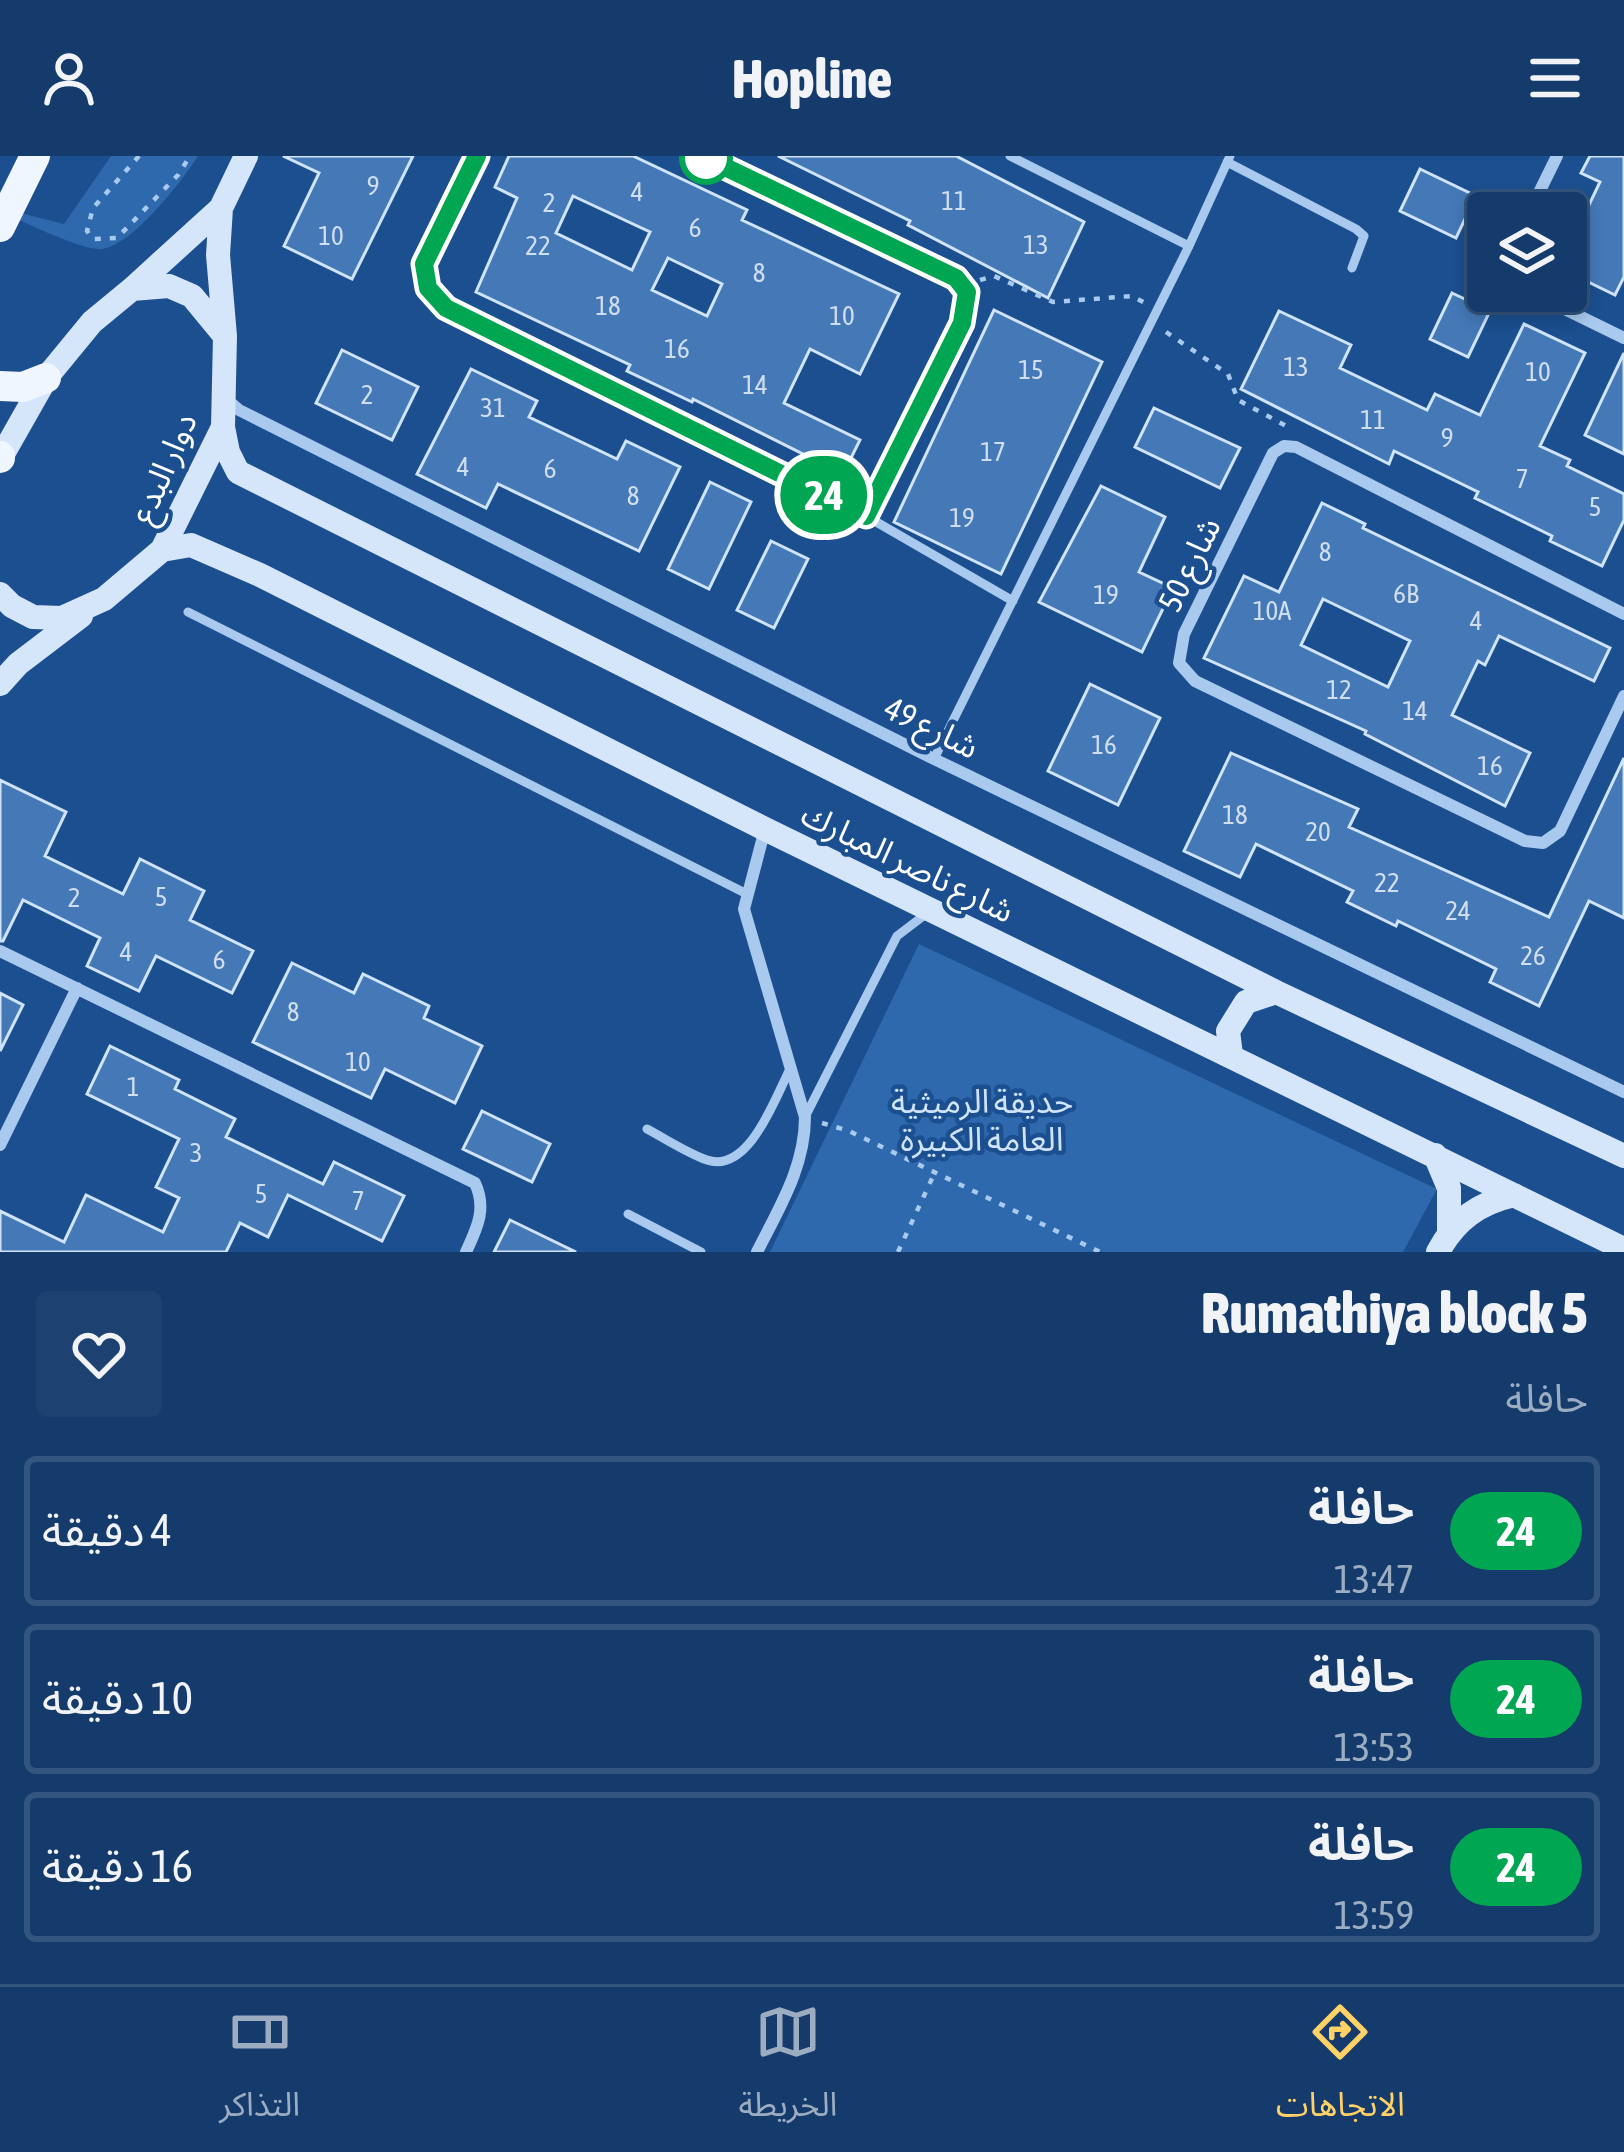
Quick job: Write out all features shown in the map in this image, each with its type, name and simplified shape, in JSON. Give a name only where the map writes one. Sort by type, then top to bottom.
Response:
[{"type":"main road","points":[[3,225],[35,156]]},
{"type":"main road","points":[[0,386],[23,387],[46,378]]},
{"type":"street","points":[[0,457],[46,378],[92,322],[221,208],[246,156]]},
{"type":"street","points":[[477,156],[424,264],[428,288],[446,308],[866,516],[962,323],[967,292],[956,278],[713,158]]},
{"type":"street","points":[[1540,192],[1558,156]]},
{"type":"street","name":"دوار البدع","points":[[0,594],[12,607],[33,617],[62,618],[104,599],[162,550],[223,427],[221,208]]},
{"type":"street","points":[[132,290],[169,286],[192,296],[225,336]]},
{"type":"street","points":[[1571,312],[1624,338]]},
{"type":"street","name":"شارع 49","points":[[224,398],[239,410],[934,759],[1624,1092]]},
{"type":"street","name":"شارع ناصر المبارك","points":[[223,427],[238,472],[1276,992],[1624,1155]]},
{"type":"street","name":"شارع 50","points":[[1303,451],[1284,446],[1273,453],[1184,634],[1179,664],[1195,681],[1525,841],[1543,843],[1560,831],[1624,695]]},
{"type":"street","points":[[1303,451],[1624,614]]},
{"type":"street","name":"شارع ناصر المبارك","points":[[162,550],[191,545],[260,575],[765,829],[1624,1249]]},
{"type":"street","points":[[0,684],[18,664],[104,599]]},
{"type":"street","points":[[757,1252],[801,1161],[805,1118],[747,924],[746,894],[765,829]]},
{"type":"street","points":[[0,951],[475,1183],[481,1196],[481,1221],[466,1252]]},
{"type":"street","points":[[0,1144],[77,988]]},
{"type":"street","points":[[1231,1055],[1228,1031],[1246,1002],[1276,992]]},
{"type":"street","points":[[1435,1155],[1449,1188],[1444,1242]]},
{"type":"street","points":[[1444,1242],[1472,1211],[1514,1195]]},
{"type":"lane","points":[[1010,156],[1190,246]]},
{"type":"lane","points":[[934,759],[1190,246],[1228,159],[1364,236],[1352,268]]},
{"type":"lane","points":[[866,516],[1013,601]]},
{"type":"lane","points":[[188,612],[746,894]]},
{"type":"lane","points":[[805,1118],[898,936],[933,910]]},
{"type":"lane","points":[[647,1130],[708,1161],[729,1161],[752,1141],[790,1069]]},
{"type":"lane","points":[[628,1214],[701,1252]]},
{"type":"path","points":[[140,156],[93,208],[86,231],[93,238],[117,238],[178,175],[190,156]]},
{"type":"path","points":[[962,286],[994,276],[1053,302],[1132,296],[1157,309]]},
{"type":"path","points":[[1151,322],[1228,374],[1238,400],[1300,433],[1303,451]]},
{"type":"path","points":[[805,1118],[849,1131],[1100,1252]]},
{"type":"path","points":[[898,1252],[935,1172]]},
{"type":"green space","points":[[111,156],[198,156],[153,213],[109,247],[76,244],[0,212],[0,208],[64,224]]},
{"type":"green space","name":"حديقة الرميثية العامة الكبيرة","points":[[919,944],[1437,1189],[1403,1252],[770,1252]]},
{"type":"building","points":[[283,156],[413,156],[352,279],[284,246],[319,173]]},
{"type":"building","points":[[509,156],[633,156],[747,210],[742,220],[899,294],[860,374],[810,349],[784,403],[860,440],[843,474],[627,371],[630,365],[476,292],[517,198],[495,187]],"holes":[[[573,196],[650,232],[632,270],[556,233]],[[668,258],[722,284],[707,316],[652,290]]]},
{"type":"building","points":[[778,156],[956,156],[1084,222],[1048,298],[908,225],[910,221]]},
{"type":"building","points":[[1590,156],[1624,156],[1624,277],[1615,295],[1587,281],[1587,209],[1600,182],[1581,173]]},
{"type":"building","points":[[1420,169],[1468,192],[1467,215],[1456,238],[1400,211]]},
{"type":"building","points":[[1452,293],[1467,300],[1467,312],[1490,312],[1468,357],[1430,339]]},
{"type":"building","points":[[994,310],[1102,362],[1001,574],[894,522]]},
{"type":"building","points":[[1279,311],[1351,345],[1340,368],[1427,410],[1435,394],[1480,415],[1524,324],[1585,353],[1540,446],[1570,460],[1567,466],[1624,494],[1624,520],[1602,566],[1475,498],[1478,492],[1394,451],[1389,464],[1241,389]]},
{"type":"building","points":[[342,350],[418,387],[392,440],[316,403]]},
{"type":"building","points":[[1624,353],[1624,454],[1585,435]]},
{"type":"building","points":[[471,369],[537,401],[529,417],[617,459],[626,441],[680,467],[639,551],[498,484],[486,508],[417,474]]},
{"type":"building","points":[[1154,408],[1240,448],[1220,488],[1135,447]]},
{"type":"building","points":[[710,482],[751,502],[709,589],[668,569]]},
{"type":"building","points":[[1101,486],[1165,517],[1139,572],[1173,588],[1142,652],[1039,602]]},
{"type":"building","points":[[1322,503],[1365,524],[1363,528],[1610,648],[1594,681],[1499,636],[1485,665],[1478,661],[1452,715],[1530,753],[1505,806],[1366,731],[1204,658],[1244,576],[1279,592]],"holes":[[[1323,599],[1410,641],[1388,687],[1301,645]]]},
{"type":"building","points":[[771,541],[808,559],[774,628],[737,610]]},
{"type":"building","points":[[1090,684],[1160,718],[1118,805],[1048,771]]},
{"type":"building","points":[[1231,753],[1358,809],[1349,827],[1549,917],[1624,758],[1624,918],[1589,901],[1539,1006],[1490,982],[1496,969],[1347,902],[1353,891],[1256,844],[1240,877],[1184,851]]},
{"type":"building","points":[[0,780],[66,812],[45,856],[123,894],[140,859],[204,891],[190,920],[253,951],[232,993],[156,956],[139,991],[87,966],[100,938],[23,900],[0,941]]},
{"type":"building","points":[[292,963],[354,993],[363,974],[429,1006],[424,1018],[482,1046],[455,1103],[385,1069],[371,1098],[253,1042]]},
{"type":"building","points":[[0,993],[23,1005],[0,1051]]},
{"type":"building","points":[[110,1046],[179,1080],[175,1089],[235,1119],[226,1137],[323,1184],[334,1162],[404,1196],[382,1241],[288,1195],[268,1237],[240,1223],[226,1252],[0,1252],[0,1211],[64,1242],[86,1195],[163,1232],[179,1198],[156,1187],[179,1139],[87,1094]]},
{"type":"building","points":[[482,1111],[550,1144],[532,1182],[463,1149]]},
{"type":"building","points":[[510,1220],[576,1252],[494,1252]]},
{"type":"bus line","name":"24","points":[[477,156],[424,264],[428,288],[446,308],[866,516],[962,323],[967,292],[956,278],[702,156]]}]
